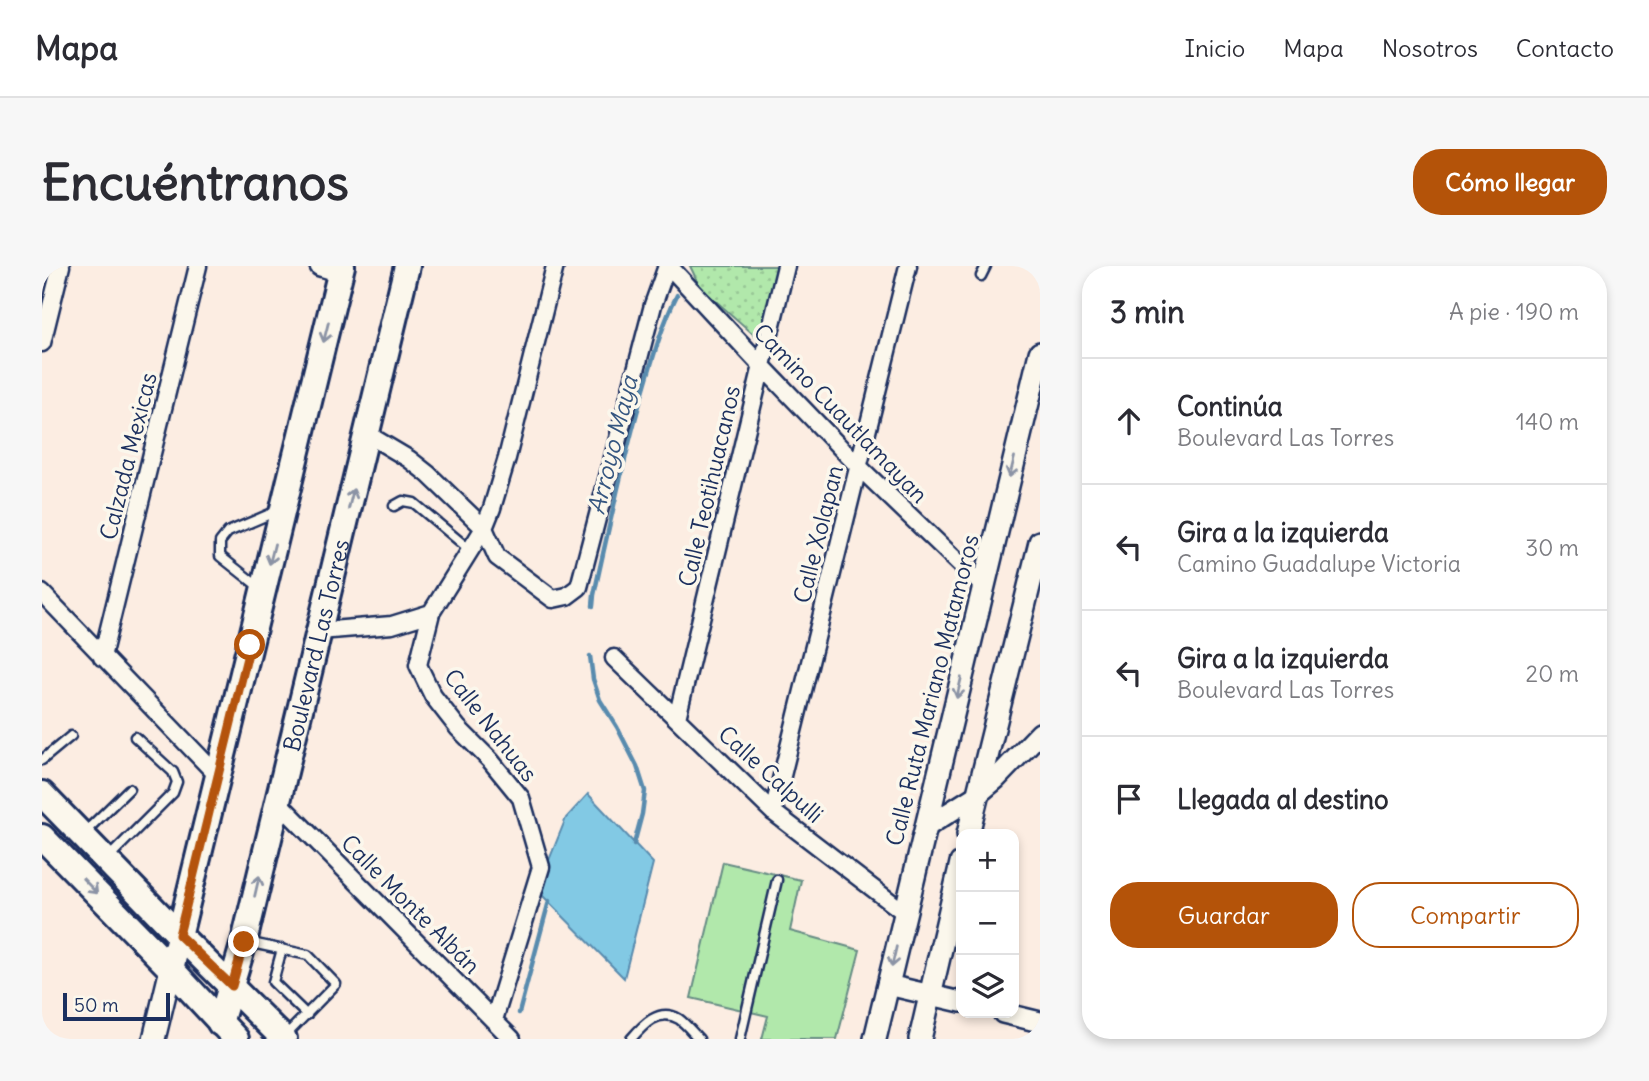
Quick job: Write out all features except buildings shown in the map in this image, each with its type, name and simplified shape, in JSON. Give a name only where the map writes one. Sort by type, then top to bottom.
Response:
[{"type":"main road","name":"Boulevard Las Torres","points":[[224,1034],[232,986],[407,266]]},
{"type":"main road","points":[[155,1039],[284,508],[334,268]]},
{"type":"main road","name":"Calle Ruta Mariano Matamoros","points":[[875,1039],[1040,353]]},
{"type":"main road","points":[[969,829],[1040,542]]},
{"type":"main road","points":[[42,794],[284,1038]]},
{"type":"main road","points":[[42,837],[171,969],[224,1034]]},
{"type":"main road","points":[[920,1039],[956,885]]},
{"type":"street","points":[[42,343],[61,266]]},
{"type":"street","name":"Calzada Mexicas","points":[[102,657],[198,266]]},
{"type":"street","name":"Calle Nahuas","points":[[494,1020],[541,867],[522,798],[458,728],[433,696],[418,665],[431,613],[484,528],[500,485],[555,266]]},
{"type":"street","points":[[367,434],[409,459],[428,474],[484,528],[497,557],[553,599],[567,596],[579,587],[653,305],[668,266]]},
{"type":"street","name":"Camino Cuautlamayan","points":[[668,266],[859,467],[984,587]]},
{"type":"street","name":"Calle Teotihuacanos","points":[[677,718],[786,266]]},
{"type":"street","name":"Calle Xolapan","points":[[773,812],[908,266]]},
{"type":"street","points":[[42,593],[218,776]]},
{"type":"street","points":[[319,631],[392,625],[431,613]]},
{"type":"street","name":"Calle Calpulli","points":[[614,658],[773,812],[905,913]]},
{"type":"street","points":[[926,827],[977,795],[1040,733]]},
{"type":"street","name":"Calle Monte Albán","points":[[277,801],[512,1039]]},
{"type":"street","points":[[888,985],[956,1001]]},
{"type":"street","points":[[1019,1017],[1040,1022]]},
{"type":"lane","points":[[981,276],[986,266]]},
{"type":"lane","points":[[394,506],[403,501],[414,503],[470,550]]},
{"type":"lane","points":[[264,590],[220,556],[220,542],[228,532],[284,508]]},
{"type":"lane","points":[[42,760],[71,736]]},
{"type":"lane","points":[[106,860],[173,793],[177,782],[173,772],[135,737]]},
{"type":"lane","points":[[82,835],[130,789]]},
{"type":"lane","points":[[740,1039],[777,880]]},
{"type":"lane","points":[[244,942],[308,955],[336,984],[284,1038]]},
{"type":"lane","points":[[282,949],[274,982],[307,1015]]},
{"type":"lane","points":[[631,1039],[644,1023],[654,1017],[666,1016],[678,1018],[699,1039]]},
{"type":"green space","points":[[690,266],[781,266],[761,341],[700,287]]},
{"type":"green space","points":[[723,862],[801,880],[790,931],[860,950],[837,1039],[762,1039],[768,1016],[691,998]]},
{"type":"water","points":[[588,794],[653,863],[624,978],[537,890],[566,818]]},
{"type":"waterway","name":"Arroyo Maya","points":[[593,606],[633,426],[656,347],[677,295]]},
{"type":"waterway","name":"Arroyo Maya","points":[[590,656],[593,679],[600,700],[637,766],[645,791],[634,844]]},
{"type":"waterway","name":"Arroyo Maya","points":[[519,1013],[549,901]]},
{"type":"route","points":[[244,942],[232,986],[179,935],[250,645]]}]
